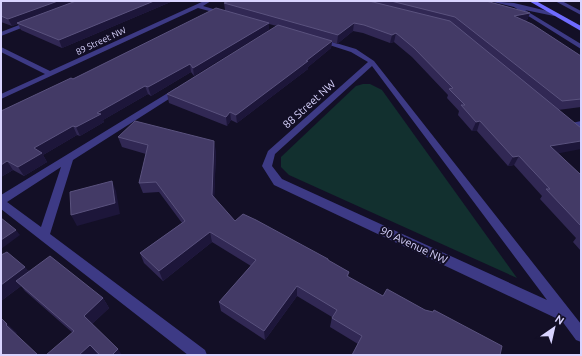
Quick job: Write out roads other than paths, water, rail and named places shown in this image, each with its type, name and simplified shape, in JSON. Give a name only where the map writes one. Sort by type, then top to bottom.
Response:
[{"type":"main road","points":[[532,1],[581,29]]},
{"type":"street","name":"89 Street NW","points":[[1,97],[208,1]]},
{"type":"street","points":[[492,1],[554,14]]},
{"type":"street","points":[[558,1],[581,13]]},
{"type":"street","points":[[198,6],[228,14]]},
{"type":"street","points":[[514,6],[581,47]]},
{"type":"street","points":[[1,34],[38,20]]},
{"type":"street","points":[[313,39],[369,58],[568,316],[581,335]]},
{"type":"street","points":[[1,49],[50,74]]},
{"type":"street","name":"88 Street NW","points":[[267,166],[271,153],[369,58]]},
{"type":"street","points":[[183,87],[1,202],[200,355]]},
{"type":"street","points":[[44,236],[69,158]]},
{"type":"street","name":"90 Avenue NW","points":[[267,166],[278,182],[568,316]]}]
